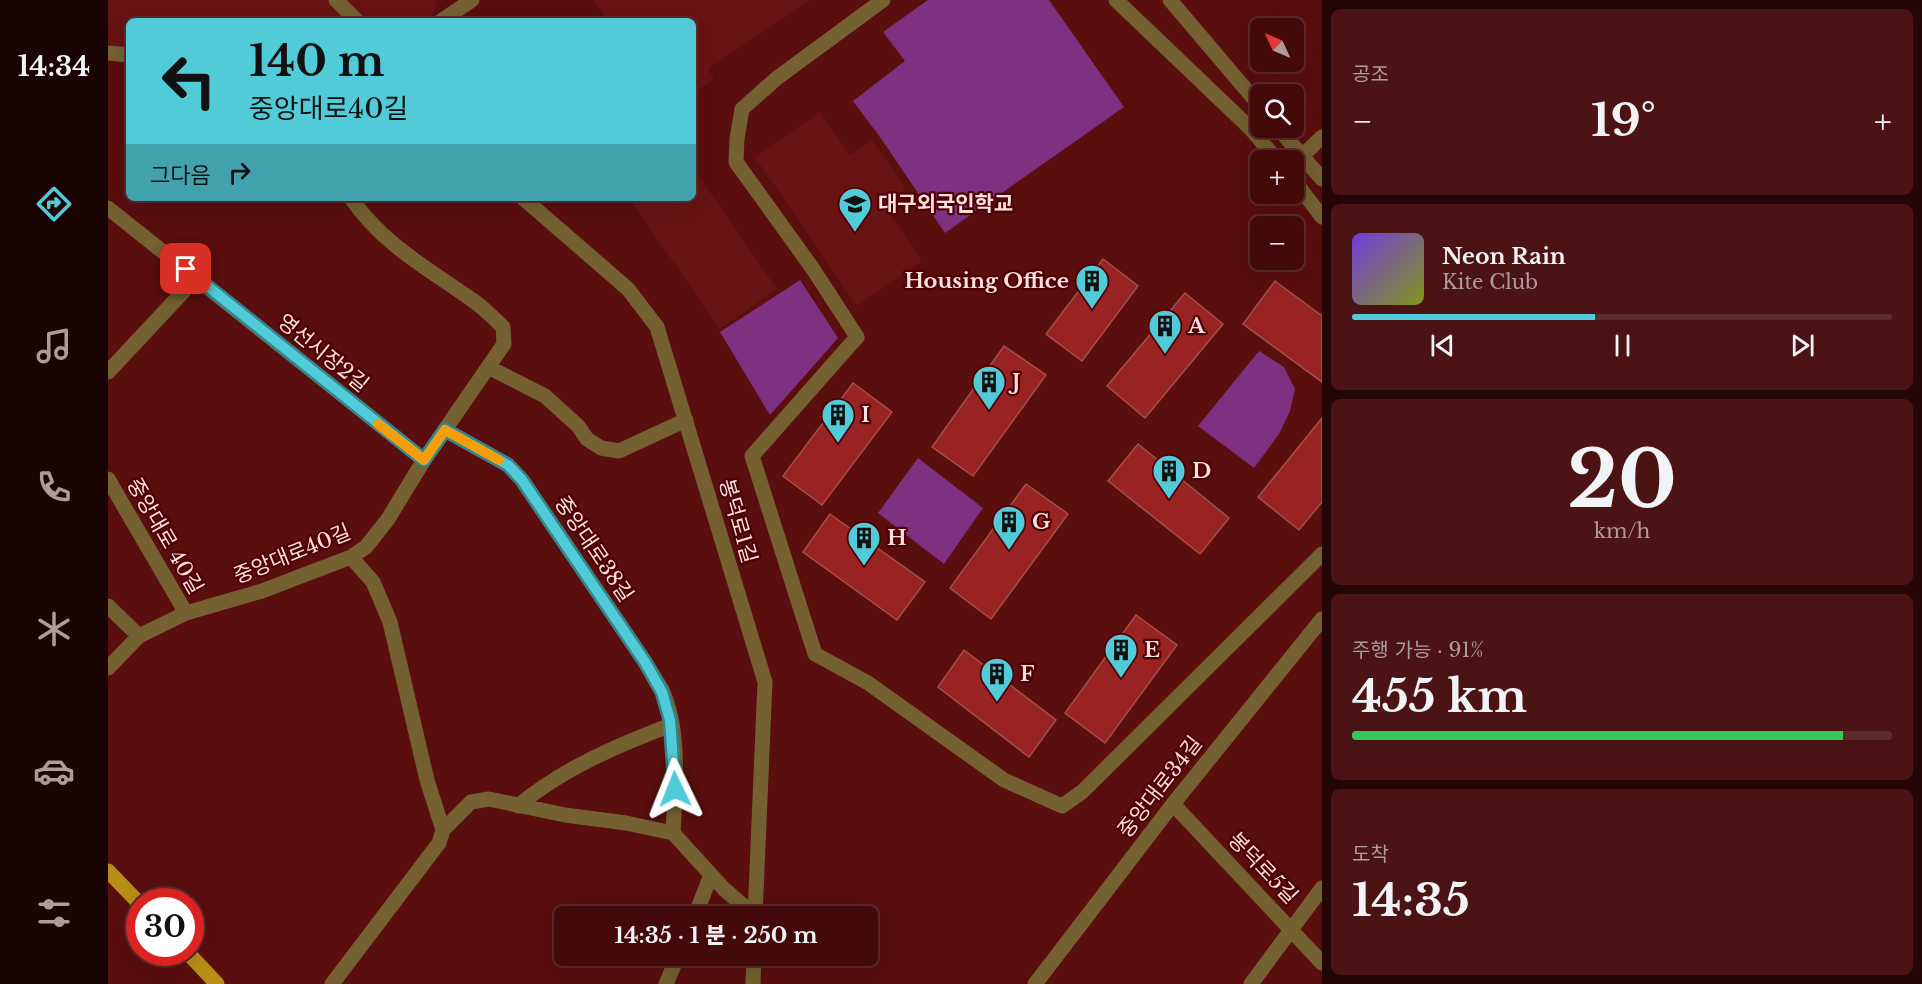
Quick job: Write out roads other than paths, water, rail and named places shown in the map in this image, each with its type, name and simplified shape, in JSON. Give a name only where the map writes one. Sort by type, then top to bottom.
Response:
[{"type":"main road","points":[[108,871],[126,890]]},
{"type":"main road","points":[[200,966],[217,984]]},
{"type":"street","points":[[336,0],[354,18]]},
{"type":"street","points":[[445,18],[472,0]]},
{"type":"street","points":[[883,0],[777,78],[742,109],[737,139],[736,162],[813,269],[857,337],[752,456],[815,654],[868,683],[1004,780],[1062,806],[1082,792],[1322,554]]},
{"type":"street","points":[[1116,0],[1250,128],[1269,150]]},
{"type":"street","points":[[1170,0],[1250,94]]},
{"type":"street","points":[[108,53],[126,55]]},
{"type":"street","points":[[1304,154],[1322,137]]},
{"type":"street","points":[[1287,138],[1297,150]]},
{"type":"street","points":[[1304,158],[1322,179]]},
{"type":"street","points":[[1304,193],[1322,217]]},
{"type":"street","name":"중앙대로40길","points":[[108,668],[139,636],[186,613],[262,591],[351,557],[366,547],[388,519],[424,460],[504,344],[503,327],[476,303],[407,257],[366,220],[353,201]]},
{"type":"street","name":"봉덕로1길","points":[[526,201],[628,289],[657,327],[765,682],[755,906]]},
{"type":"street","name":"영선시장2길","points":[[108,208],[424,460]]},
{"type":"street","points":[[108,372],[197,277]]},
{"type":"street","points":[[488,367],[545,396],[578,426],[586,439],[601,448],[619,451],[686,420]]},
{"type":"street","name":"중앙대로38길","points":[[445,430],[508,465],[522,480],[645,662],[662,692],[671,725],[675,789],[673,833]]},
{"type":"street","name":"중앙대로 40길","points":[[108,479],[186,613]]},
{"type":"street","points":[[351,557],[373,582],[390,622],[424,769],[443,830]]},
{"type":"street","points":[[108,606],[139,636]]},
{"type":"street","name":"중앙대로34길","points":[[1035,984],[1173,804],[1322,620]]},
{"type":"street","points":[[518,806],[540,788],[586,763],[635,739],[671,725]]},
{"type":"street","points":[[332,984],[439,843],[443,830],[471,802],[489,799],[565,815],[626,823],[673,833],[711,875],[744,906]]},
{"type":"street","name":"봉덕로5길","points":[[1173,804],[1322,963]]},
{"type":"street","points":[[699,906],[711,875]]},
{"type":"street","points":[[1251,984],[1322,888]]},
{"type":"street","points":[[666,984],[674,966]]},
{"type":"street","points":[[753,984],[754,966]]},
{"type":"place","name":"대구외국인학교","points":[[855,233]]},
{"type":"place","name":"Housing Office","points":[[1092,310]]},
{"type":"place","name":"A","points":[[1165,355]]},
{"type":"place","name":"J","points":[[989,411]]},
{"type":"place","name":"I","points":[[838,444]]},
{"type":"place","name":"D","points":[[1169,500]]},
{"type":"place","name":"G","points":[[1009,551]]},
{"type":"place","name":"H","points":[[864,567]]},
{"type":"place","name":"E","points":[[1121,679]]},
{"type":"place","name":"F","points":[[997,703]]}]
